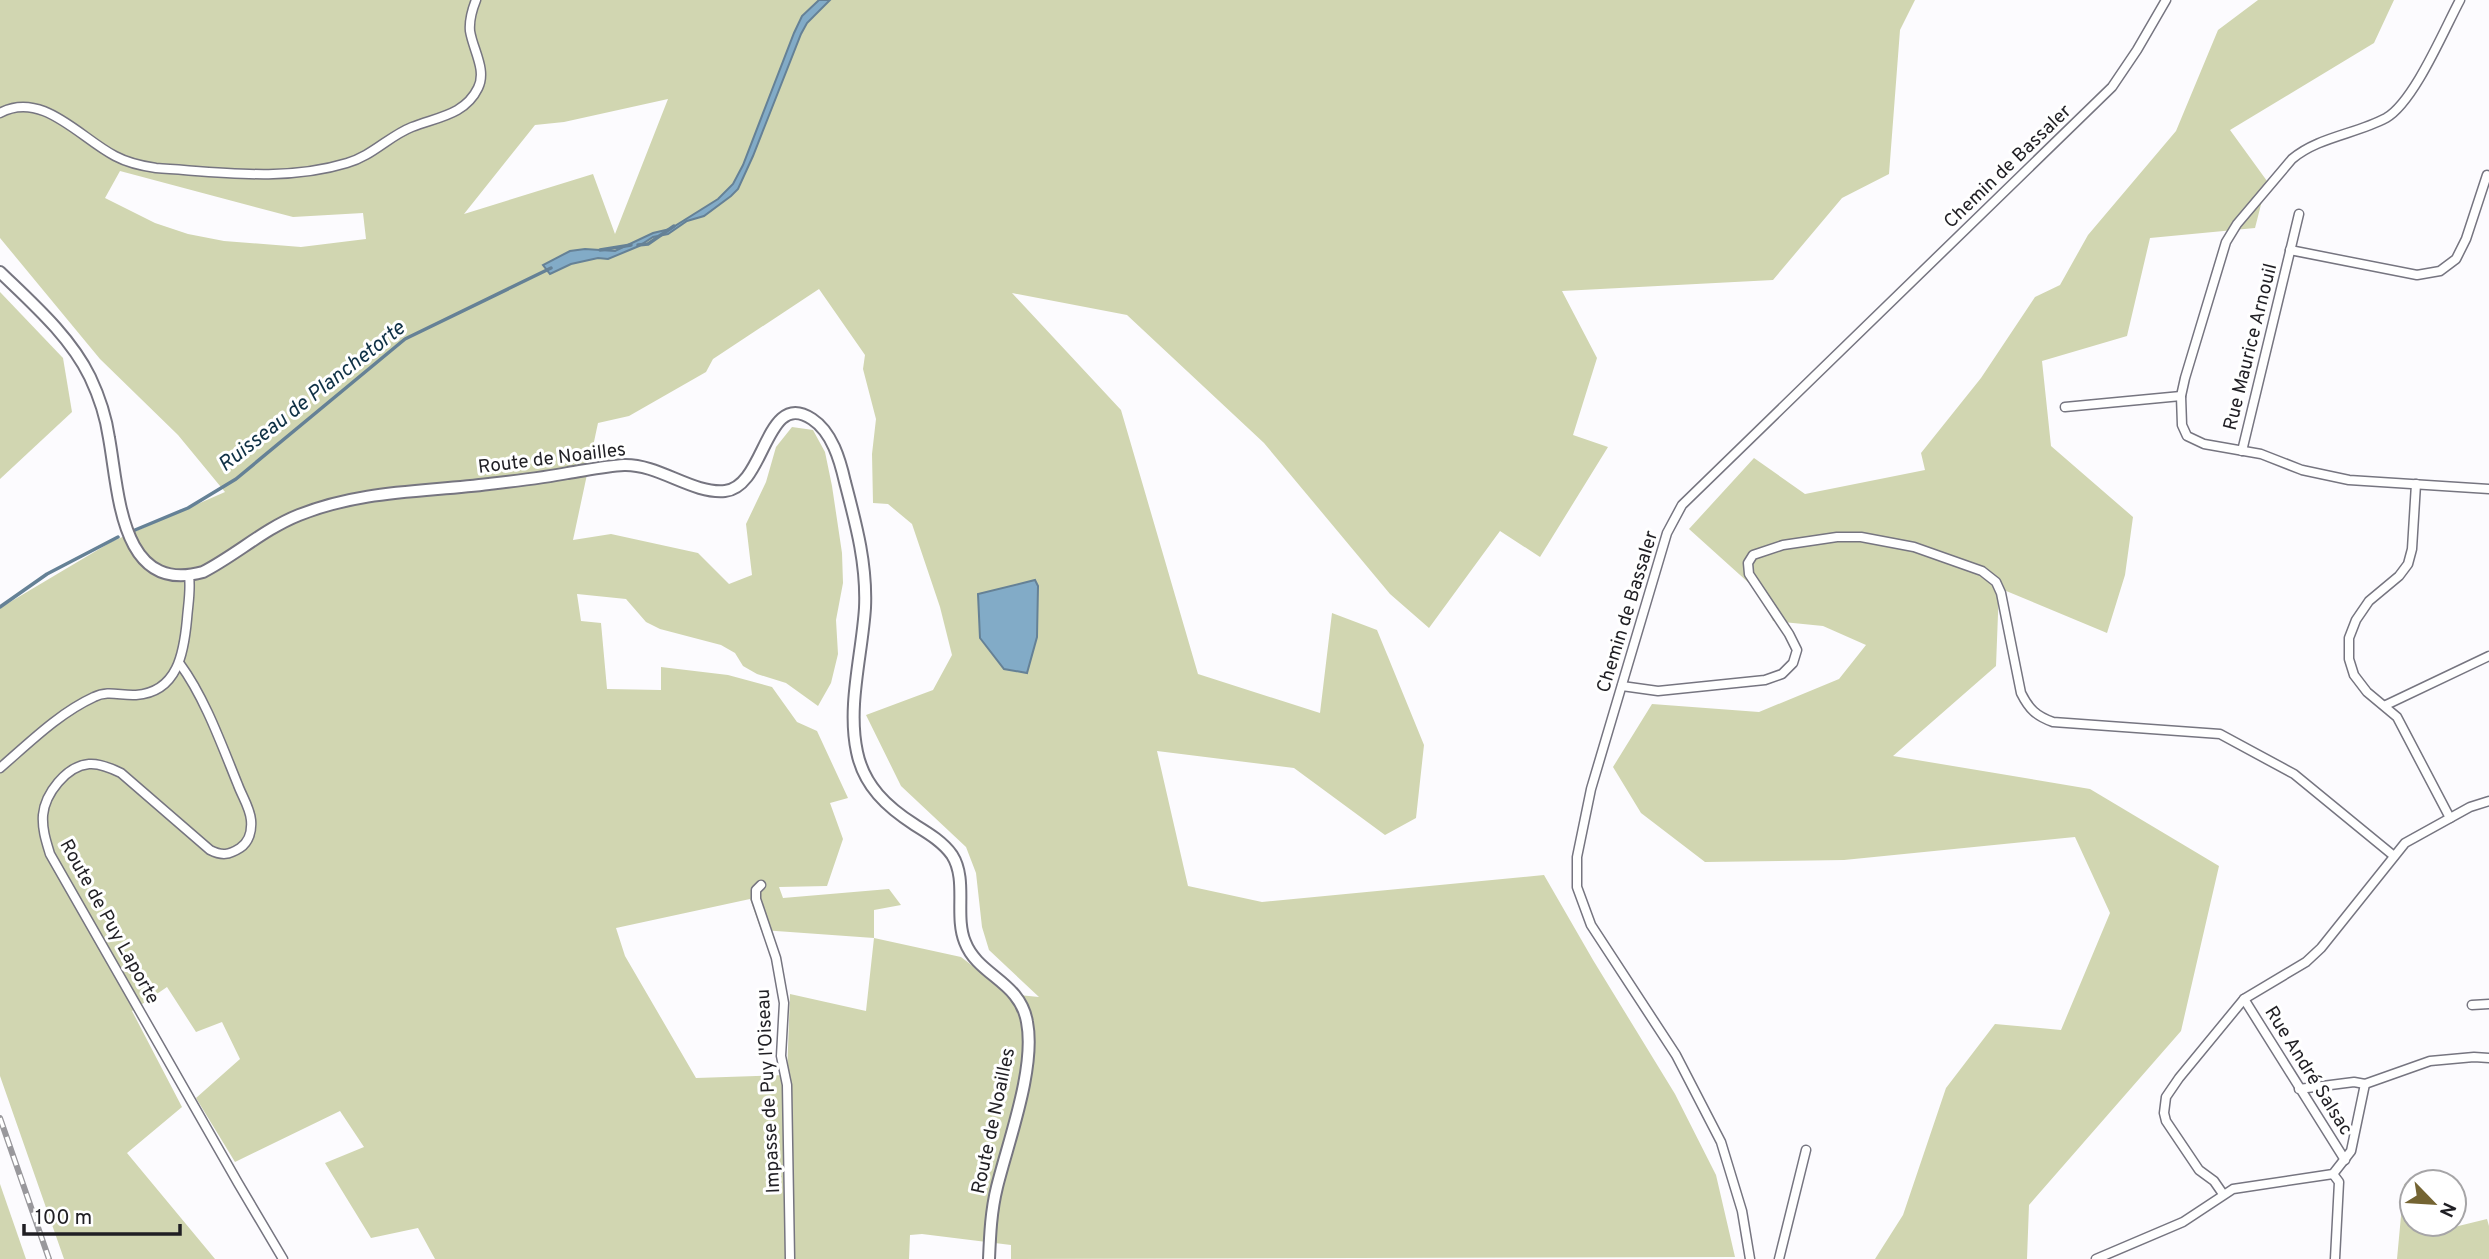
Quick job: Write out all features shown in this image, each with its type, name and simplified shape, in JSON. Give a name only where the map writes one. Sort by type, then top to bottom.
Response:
[{"type":"main road","points":[[0,272],[55,327],[90,376],[102,408],[126,527],[135,549],[154,568],[168,574],[189,576]]},
{"type":"main road","name":"Route de Noailles","points":[[189,576],[213,567],[289,519],[323,507],[377,494],[488,484],[626,465],[655,470],[705,488],[728,490],[740,486],[749,476],[772,429],[782,419],[795,414],[814,420],[827,436],[838,457],[862,554],[864,608],[854,730],[858,757],[865,776],[880,797],[942,844],[952,855],[958,874],[960,926],[965,942],[972,955],[1013,991],[1022,1004],[1026,1017],[1028,1053],[996,1191],[989,1259]]},
{"type":"street","points":[[0,113],[14,107],[41,109],[115,156],[136,165],[156,168],[279,176],[347,163],[369,154],[408,128],[465,107],[474,96],[480,84],[481,71],[470,31],[471,13],[476,0]]},
{"type":"street","name":"Chemin de Bassaler","points":[[1751,1259],[1742,1211],[1721,1142],[1676,1055],[1591,925],[1577,887],[1577,858],[1591,789],[1667,533],[1682,505],[2112,88],[2166,0]]},
{"type":"street","points":[[2460,0],[2410,93],[2399,108],[2388,117],[2303,150],[2292,159],[2236,224],[2218,265],[2181,397],[2182,425],[2187,436],[2204,444],[2261,454],[2302,470],[2349,480],[2489,489]]},
{"type":"street","name":"Rue Maurice Arnouil","points":[[2290,250],[2417,275],[2440,271],[2456,259],[2466,239],[2487,175]]},
{"type":"street","name":"Rue Maurice Arnouil","points":[[2242,451],[2299,214]]},
{"type":"street","points":[[2065,407],[2181,397]]},
{"type":"street","points":[[2416,484],[2412,549],[2408,564],[2399,576],[2369,601],[2356,620],[2349,638],[2349,659],[2354,675],[2367,692],[2386,705],[2397,717],[2450,818]]},
{"type":"street","points":[[1622,686],[1658,691],[1765,680],[1782,674],[1793,663],[1797,650],[1749,574],[1748,563],[1753,555],[1783,545],[1837,537],[1861,537],[1914,547],[1982,571],[1996,582],[2001,593],[2021,694],[2039,717],[2053,722],[2220,734],[2294,774],[2394,856]]},
{"type":"street","points":[[0,768],[52,724],[93,697],[115,693],[137,695],[154,690],[169,679],[180,664],[185,644],[189,576]]},
{"type":"street","points":[[2386,705],[2489,656]]},
{"type":"street","name":"Route de Puy Laporte","points":[[180,664],[218,739],[251,818],[251,831],[245,845],[232,853],[220,855],[210,850],[121,773],[108,767],[90,764],[71,771],[50,795],[43,817],[44,832],[50,854],[283,1259]]},
{"type":"street","points":[[2223,1194],[2214,1181],[2199,1170],[2166,1121],[2166,1097],[2244,999],[2306,962],[2321,948],[2405,843],[2489,800]]},
{"type":"street","name":"Impasse de Puy l'Oiseau","points":[[761,886],[756,890],[756,899],[776,958],[784,1003],[781,1056],[786,1085],[790,1259]]},
{"type":"street","name":"Rue André Salsac","points":[[2244,999],[2345,1160]]},
{"type":"street","points":[[2472,1005],[2489,1004]]},
{"type":"street","points":[[2299,1089],[2354,1082],[2365,1084],[2430,1061],[2489,1058]]},
{"type":"street","points":[[2095,1259],[2183,1222],[2233,1189],[2333,1174],[2351,1151],[2365,1084]]},
{"type":"street","points":[[1779,1259],[1806,1150]]},
{"type":"street","points":[[2333,1174],[2339,1182],[2335,1259]]},
{"type":"green space","points":[[0,0],[1915,0],[1900,30],[1889,174],[1842,198],[1773,280],[1562,291],[1597,358],[1573,435],[1608,447],[1540,557],[1500,531],[1429,628],[1390,594],[1264,443],[1127,315],[1012,293],[1121,410],[1198,674],[1320,713],[1332,613],[1377,630],[1424,745],[1416,818],[1385,835],[1294,768],[1157,751],[1188,886],[1262,902],[1544,875],[1675,1094],[1716,1175],[1735,1257],[1011,1259],[1011,1245],[922,1234],[910,1235],[909,1259],[435,1259],[418,1228],[371,1238],[325,1163],[364,1147],[340,1111],[235,1162],[196,1098],[240,1059],[222,1022],[196,1032],[167,987],[132,1011],[182,1107],[127,1153],[215,1259],[64,1259],[0,1076],[0,608],[111,542],[225,492],[178,435],[100,359],[0,238]],"holes":[[[668,99],[615,234],[593,174],[464,214],[535,125],[564,122]],[[120,171],[293,217],[363,213],[366,239],[301,247],[224,241],[188,234],[155,223],[105,198]],[[819,289],[865,355],[863,369],[876,419],[872,454],[873,503],[888,504],[912,524],[940,607],[952,655],[933,690],[866,715],[901,786],[966,847],[976,873],[982,927],[989,950],[1039,997],[1009,994],[961,957],[874,938],[874,910],[901,905],[889,889],[783,898],[779,887],[827,886],[843,839],[830,803],[848,798],[817,731],[797,722],[772,687],[728,675],[661,667],[661,690],[607,689],[601,623],[581,621],[577,594],[626,599],[646,622],[660,629],[721,645],[735,653],[743,666],[757,674],[786,683],[818,706],[831,683],[838,654],[836,620],[843,583],[842,553],[832,486],[825,452],[813,430],[792,427],[776,447],[766,482],[746,524],[752,575],[729,584],[698,553],[611,534],[573,540],[598,423],[629,416],[706,372],[713,359]],[[750,899],[761,930],[874,938],[866,1011],[790,994],[787,1075],[696,1078],[625,956],[616,928]]]},
{"type":"green space","points":[[2258,0],[2394,0],[2374,43],[2230,130],[2267,181],[2255,228],[2150,238],[2127,336],[2042,361],[2051,446],[2133,517],[2125,575],[2107,633],[1999,588],[1996,666],[1893,756],[2090,789],[2219,866],[2181,1031],[2029,1205],[2027,1259],[1875,1259],[1903,1215],[1946,1088],[1995,1024],[2061,1030],[2110,913],[2075,837],[1844,860],[1705,862],[1641,813],[1613,767],[1652,704],[1759,712],[1839,679],[1866,645],[1823,626],[1773,621],[1760,593],[1689,529],[1754,458],[1805,494],[1925,470],[1921,453],[1981,378],[2035,297],[2060,285],[2088,235],[2176,131],[2218,30]]},
{"type":"green space","points":[[0,292],[63,358],[72,412],[0,479]]},
{"type":"green space","points":[[0,1184],[26,1259],[0,1259]]},
{"type":"green space","points":[[2487,1219],[2489,1259],[2397,1259],[2399,1238],[2468,1238],[2468,1224]]},
{"type":"water","points":[[819,0],[830,0],[807,23],[801,34],[738,189],[704,216],[687,221],[668,234],[653,237],[608,259],[598,258],[571,264],[550,274],[543,265],[570,251],[615,251],[653,233],[670,229],[718,199],[733,184],[743,165],[794,33],[802,16]]},
{"type":"water","points":[[1035,580],[1038,586],[1037,637],[1027,673],[1004,669],[980,638],[978,594]]},
{"type":"waterway","name":"Ruisseau de Planchetorte","points":[[638,245],[648,244],[674,226]]},
{"type":"waterway","name":"Ruisseau de Planchetorte","points":[[600,250],[631,245]]},
{"type":"waterway","name":"Ruisseau de Planchetorte","points":[[135,530],[188,508],[236,479],[405,339],[551,268]]},
{"type":"waterway","name":"Ruisseau de Planchetorte","points":[[0,607],[47,574],[118,537]]},
{"type":"railway","points":[[0,1118],[49,1259]]}]
